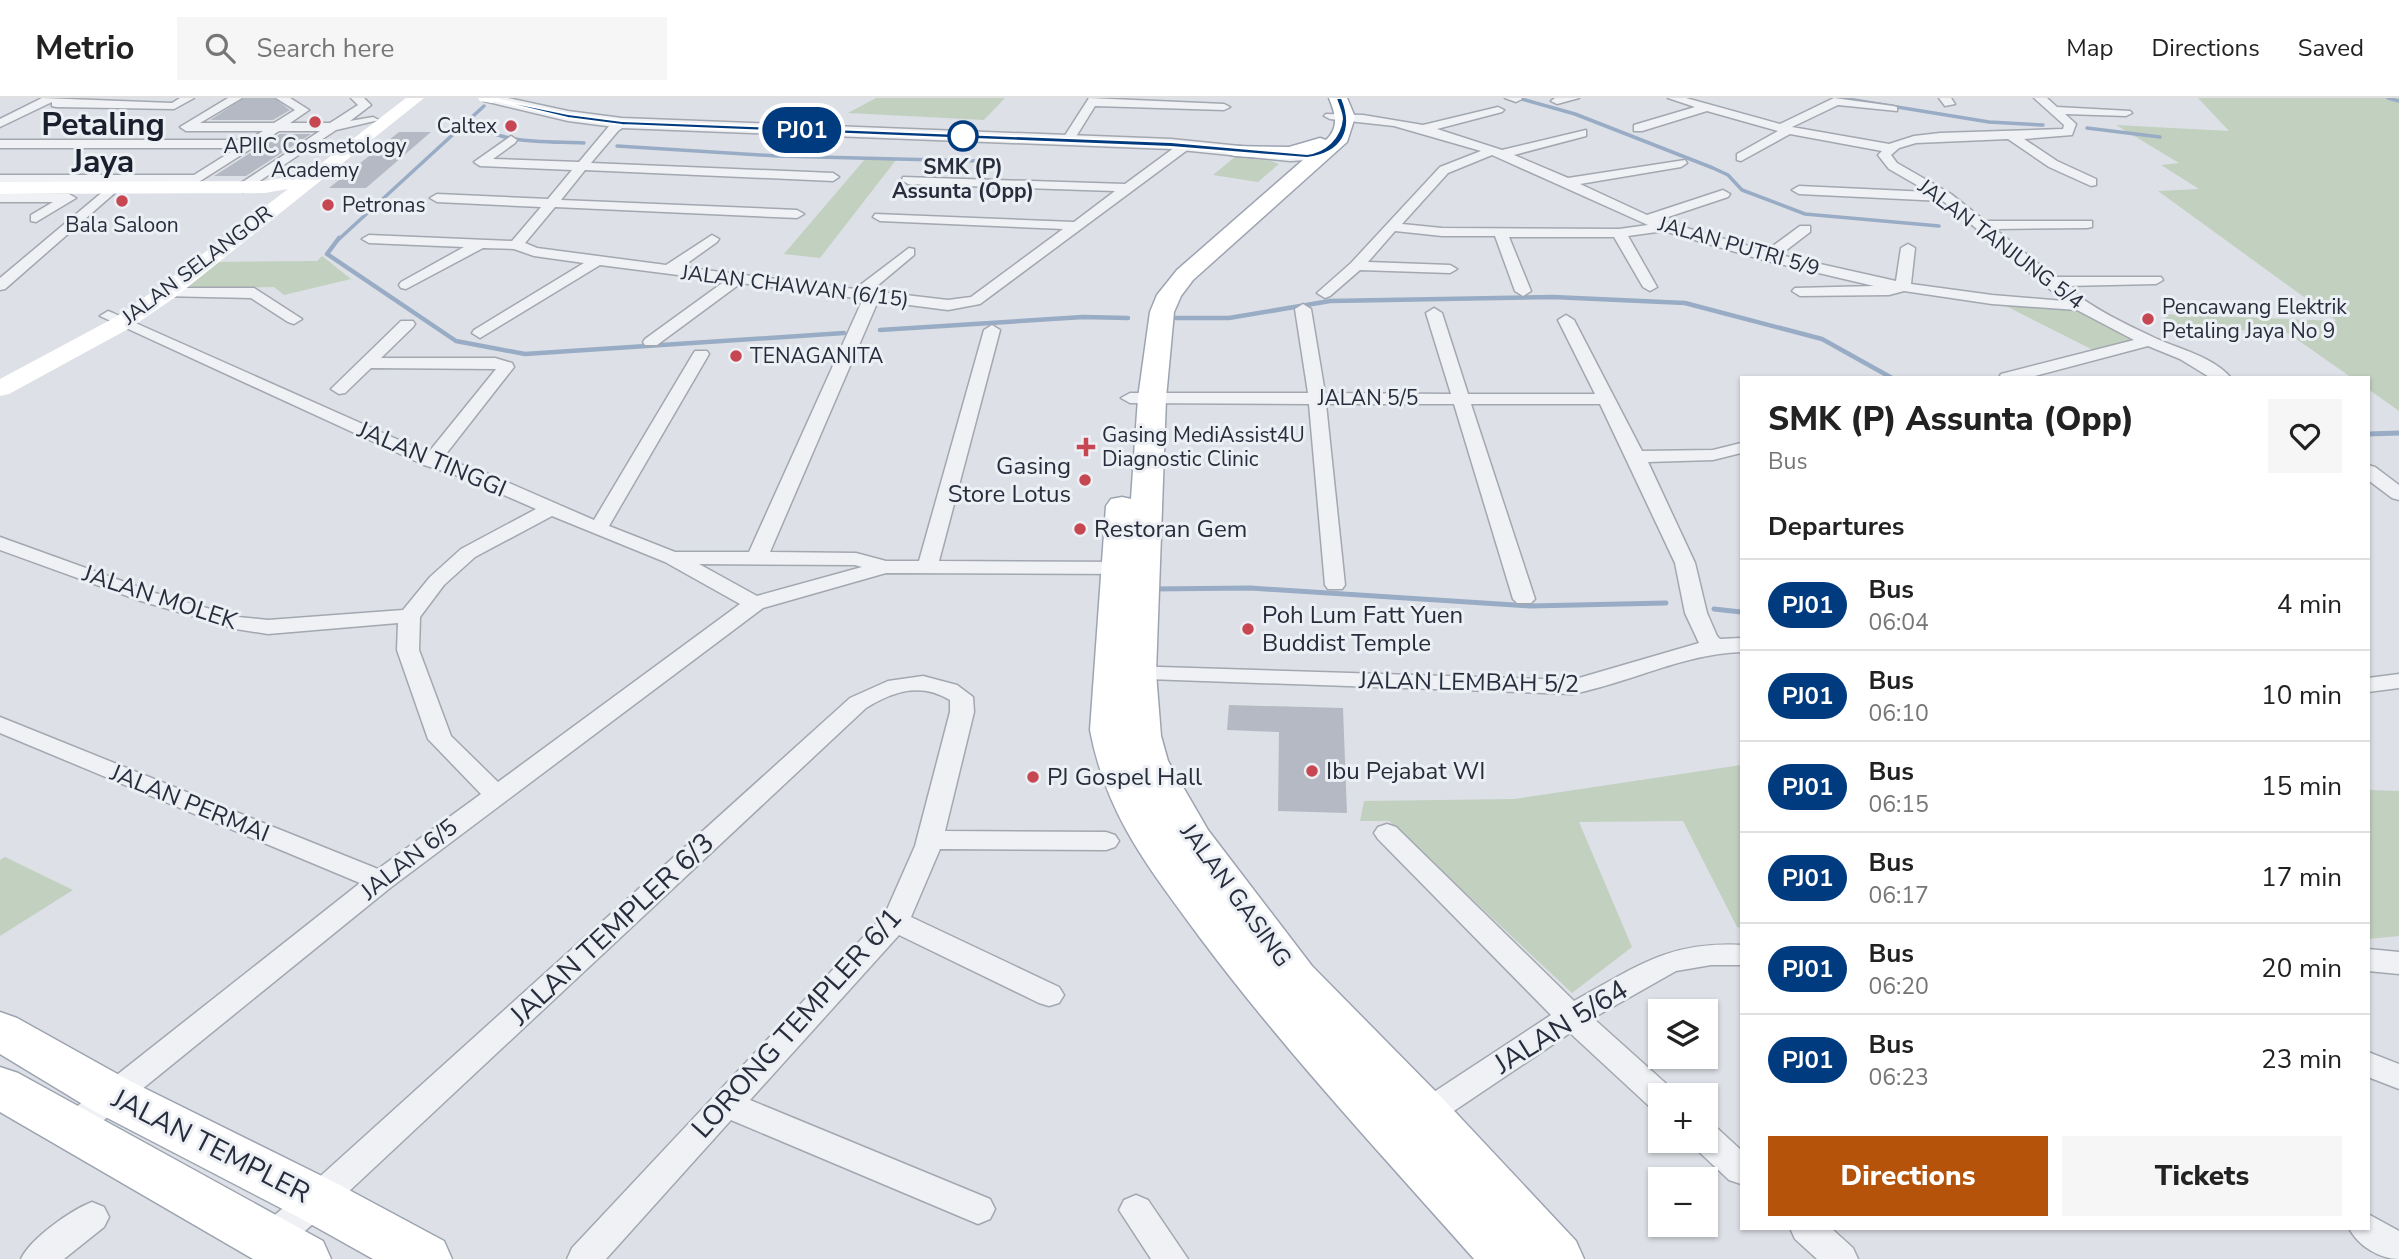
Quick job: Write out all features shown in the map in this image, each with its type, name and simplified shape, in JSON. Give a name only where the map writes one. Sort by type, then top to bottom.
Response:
[{"type":"main road","name":"JALAN SELANGOR","points":[[0,389],[115,319],[373,120],[395,106],[416,98]]},
{"type":"main road","points":[[395,106],[426,98]]},
{"type":"main road","points":[[1333,110],[1338,98]]},
{"type":"main road","name":"JALAN SELANGOR","points":[[0,376],[166,293],[395,106]]},
{"type":"main road","name":"JALAN GASING","points":[[1141,398],[1169,295],[1185,275],[1317,152],[1326,136],[1333,110]]},
{"type":"main road","points":[[1235,150],[1317,152]]},
{"type":"main road","points":[[1235,150],[1280,161],[1284,163],[1285,174]]},
{"type":"main road","name":"JALAN GASING","points":[[1317,152],[1285,174],[1149,289],[1136,323],[1141,398],[1124,673],[1148,761],[1192,839],[1410,1124],[1509,1259]]},
{"type":"main road","points":[[0,188],[243,188],[294,182]]},
{"type":"main road","name":"JALAN TEMPLER","points":[[0,1031],[112,1096],[317,1200],[424,1259]]},
{"type":"main road","name":"JALAN TEMPLER","points":[[0,1087],[287,1249]]},
{"type":"main road","name":"JALAN GASING","points":[[1410,1124],[1556,1259]]},
{"type":"street","points":[[0,123],[51,98]]},
{"type":"street","points":[[68,98],[56,104],[174,106],[188,98]]},
{"type":"street","points":[[236,98],[187,127],[332,127],[373,120]]},
{"type":"street","points":[[0,179],[197,180],[303,110],[282,98]]},
{"type":"street","points":[[243,188],[365,105],[357,98]]},
{"type":"street","points":[[489,98],[568,116],[622,123],[1186,145],[1235,150]]},
{"type":"street","points":[[1557,101],[1573,98]]},
{"type":"street","points":[[1674,98],[1688,103],[1704,103],[1785,129],[1888,148]]},
{"type":"street","name":"JALAN TANJUNG 5/4","points":[[2040,98],[2070,124],[2068,132],[1925,138],[1888,148],[1884,155],[1888,162],[1946,197],[2080,306],[2149,341],[2186,356],[2220,376]]},
{"type":"street","points":[[1068,140],[1094,101],[1224,107]]},
{"type":"street","points":[[1741,157],[1836,101],[1893,108]]},
{"type":"street","points":[[1638,128],[1704,103]]},
{"type":"street","name":"JALAN PUTRI 5/9","points":[[1333,110],[1427,128],[1497,153],[1664,226],[1768,257],[1903,287],[2016,302],[2080,306]]},
{"type":"street","points":[[1427,128],[1498,110]]},
{"type":"street","points":[[2052,110],[2126,113]]},
{"type":"street","points":[[516,245],[580,167],[614,128],[622,123]]},
{"type":"street","points":[[1325,293],[1356,266],[1444,170],[1497,153],[1582,132]]},
{"type":"street","points":[[2010,135],[2053,164],[2091,182]]},
{"type":"street","points":[[511,140],[480,162],[833,177]]},
{"type":"street","points":[[0,144],[250,144]]},
{"type":"street","name":"JALAN CHAWAN (6/15)","points":[[369,239],[516,245],[534,252],[948,305],[969,304],[1186,145]]},
{"type":"street","points":[[1567,182],[1681,163]]},
{"type":"street","points":[[908,180],[1129,188]]},
{"type":"street","points":[[36,218],[87,188]]},
{"type":"street","points":[[0,286],[113,188]]},
{"type":"street","points":[[1799,190],[1946,197]]},
{"type":"street","points":[[1648,219],[1723,194]]},
{"type":"street","points":[[0,198],[69,198]]},
{"type":"street","points":[[437,198],[797,214]]},
{"type":"street","points":[[880,217],[1078,226]]},
{"type":"street","points":[[1982,225],[2087,224]]},
{"type":"street","points":[[1393,227],[1443,232],[1619,233],[1664,226]]},
{"type":"street","points":[[1768,257],[1805,229]]},
{"type":"street","points":[[1501,233],[1523,291]]},
{"type":"street","points":[[1619,233],[1650,287]]},
{"type":"street","points":[[669,269],[712,239]]},
{"type":"street","points":[[406,285],[480,244]]},
{"type":"street","points":[[1800,291],[1889,290],[1903,287],[1908,248]]},
{"type":"street","points":[[757,558],[865,295],[909,252]]},
{"type":"street","points":[[480,333],[598,260]]},
{"type":"street","points":[[1356,266],[1450,269]]},
{"type":"street","points":[[651,342],[738,278]]},
{"type":"street","points":[[2052,282],[2157,280]]},
{"type":"street","points":[[166,293],[254,293],[294,319]]},
{"type":"street","points":[[1303,309],[1317,398],[1335,585]]},
{"type":"street","points":[[1434,313],[1524,599]]},
{"type":"street","name":"JALAN TINGGI","points":[[115,319],[432,461],[472,474],[550,509],[673,558],[755,603]]},
{"type":"street","points":[[1566,320],[1636,457],[1685,563],[1696,613],[1707,639],[1714,646],[1740,645]]},
{"type":"street","points":[[339,389],[407,324]]},
{"type":"street","points":[[927,568],[992,330]]},
{"type":"street","points":[[2015,376],[2149,341]]},
{"type":"street","points":[[598,529],[701,354]]},
{"type":"street","points":[[367,363],[495,363],[506,367],[432,461]]},
{"type":"street","name":"JALAN 5/5","points":[[1141,398],[1606,399]]},
{"type":"street","points":[[1636,457],[1713,455],[1740,448]]},
{"type":"street","points":[[2370,472],[2399,494]]},
{"type":"street","points":[[495,794],[440,739],[408,650],[409,616],[437,581],[468,553],[550,509]]},
{"type":"street","name":"JALAN MOLEK","points":[[0,543],[148,597],[245,625],[268,626],[409,616]]},
{"type":"street","points":[[673,558],[856,559],[885,568]]},
{"type":"street","points":[[755,603],[885,568],[1131,568]]},
{"type":"street","name":"JALAN 6/5","points":[[72,1128],[381,881],[755,603]]},
{"type":"street","name":"JALAN LEMBAH 5/2","points":[[1124,673],[1572,687],[1594,683],[1714,646]]},
{"type":"street","points":[[2370,685],[2399,681]]},
{"type":"street","name":"JALAN TEMPLER 6/3","points":[[287,1249],[317,1200],[858,703],[887,686],[908,682],[951,689],[961,697],[962,712]]},
{"type":"street","name":"LORONG TEMPLER 6/1","points":[[584,1259],[895,921],[908,896],[929,840],[962,712]]},
{"type":"street","name":"JALAN PERMAI","points":[[0,724],[381,881]]},
{"type":"street","points":[[1387,833],[1571,1017],[1648,1085]]},
{"type":"street","points":[[929,840],[1106,841]]},
{"type":"street","points":[[895,921],[1049,995]]},
{"type":"street","name":"JALAN 5/64","points":[[1410,1124],[1571,1017],[1669,962],[1711,954],[1740,955]]},
{"type":"street","points":[[2370,960],[2399,963]]},
{"type":"street","points":[[2370,1065],[2399,1077]]},
{"type":"street","points":[[726,1104],[978,1209]]},
{"type":"street","points":[[1718,1149],[1740,1169]]},
{"type":"street","points":[[1136,1210],[1171,1259]]},
{"type":"street","points":[[38,1259],[92,1217]]},
{"type":"street","points":[[1809,1230],[1840,1259]]},
{"type":"street","points":[[2369,1230],[2399,1249]]},
{"type":"green space","points":[[876,98],[1005,98],[984,120],[848,113]]},
{"type":"green space","points":[[2198,98],[2399,98],[2399,411],[2370,390],[2370,376],[2349,376],[2288,333],[2175,326],[2161,314],[2337,321],[2158,191],[2199,189],[2161,165],[2179,163],[2116,125],[2229,131]]},
{"type":"green space","points":[[1235,157],[1279,164],[1258,182],[1213,175]]},
{"type":"green space","points":[[865,159],[896,160],[820,258],[784,254]]},
{"type":"green space","points":[[322,256],[351,279],[284,295],[274,287],[196,289],[186,285],[216,262],[317,261]]},
{"type":"green space","points":[[2004,305],[2078,311],[2135,339],[2093,350]]},
{"type":"green space","points":[[1740,765],[1740,928],[1737,927],[1683,821],[1579,822],[1632,947],[1572,993],[1389,821],[1360,821],[1364,801],[1514,799]]},
{"type":"green space","points":[[2370,790],[2399,791],[2399,936],[2370,939]]},
{"type":"green space","points":[[5,857],[73,890],[0,936],[0,860]]},
{"type":"building","points":[[244,98],[274,98],[290,110],[273,120],[210,120]]},
{"type":"building","points":[[399,132],[431,132],[366,188],[329,188]]},
{"type":"building","points":[[280,134],[311,134],[246,176],[214,176]]},
{"type":"building","name":"Ibu Pejabat WI","points":[[1229,705],[1343,708],[1347,813],[1278,811],[1279,732],[1227,730]]},
{"type":"waterway","points":[[1518,98],[1575,114],[1713,168],[1728,175],[1742,190],[1805,214],[1939,226]]},
{"type":"waterway","points":[[1842,98],[1989,122],[2043,125]]},
{"type":"waterway","points":[[2388,98],[2399,101]]},
{"type":"waterway","points":[[470,119],[484,106]]},
{"type":"waterway","points":[[338,240],[470,119]]},
{"type":"waterway","points":[[470,119],[480,127],[508,138],[584,143]]},
{"type":"waterway","points":[[2087,128],[2160,137]]},
{"type":"waterway","points":[[617,146],[777,156],[978,161]]},
{"type":"waterway","points":[[339,238],[327,254],[456,341],[525,354],[844,333]]},
{"type":"waterway","points":[[1176,318],[1229,318],[1330,301],[1553,297],[1685,303],[1822,339],[1888,376]]},
{"type":"waterway","points":[[880,330],[1083,317],[1128,318]]},
{"type":"waterway","points":[[2370,434],[2399,433]]},
{"type":"waterway","points":[[1151,589],[1250,588],[1530,606],[1666,603]]},
{"type":"waterway","points":[[1714,609],[1740,612]]},
{"type":"bus line","name":"PJ01","points":[[489,98],[568,116],[622,123],[1171,144],[1307,156],[1322,154],[1340,138],[1346,117],[1338,98]]},
{"type":"place","name":"APIIC Cosmetology Academy","points":[[315,122]]},
{"type":"place","name":"Caltex","points":[[511,126]]},
{"type":"place","name":"SMK (P) Assunta (Opp)","points":[[963,136]]},
{"type":"place","name":"Bala Saloon","points":[[122,201]]},
{"type":"place","name":"Petronas","points":[[328,205]]},
{"type":"place","name":"Pencawang Elektrik Petaling Jaya No 9","points":[[2148,319]]},
{"type":"place","name":"TENAGANITA","points":[[736,356]]},
{"type":"place","name":"Gasing MediAssist4U Diagnostic Clinic","points":[[1086,447]]},
{"type":"place","name":"Gasing Store Lotus","points":[[1085,480]]},
{"type":"place","name":"Restoran Gem","points":[[1080,529]]},
{"type":"place","name":"Poh Lum Fatt Yuen Buddist Temple","points":[[1248,629]]},
{"type":"place","name":"Ibu Pejabat WI","points":[[1312,771]]},
{"type":"place","name":"PJ Gospel Hall","points":[[1033,777]]},
{"type":"district","name":"Petaling Jaya","points":[[103,142]]}]
